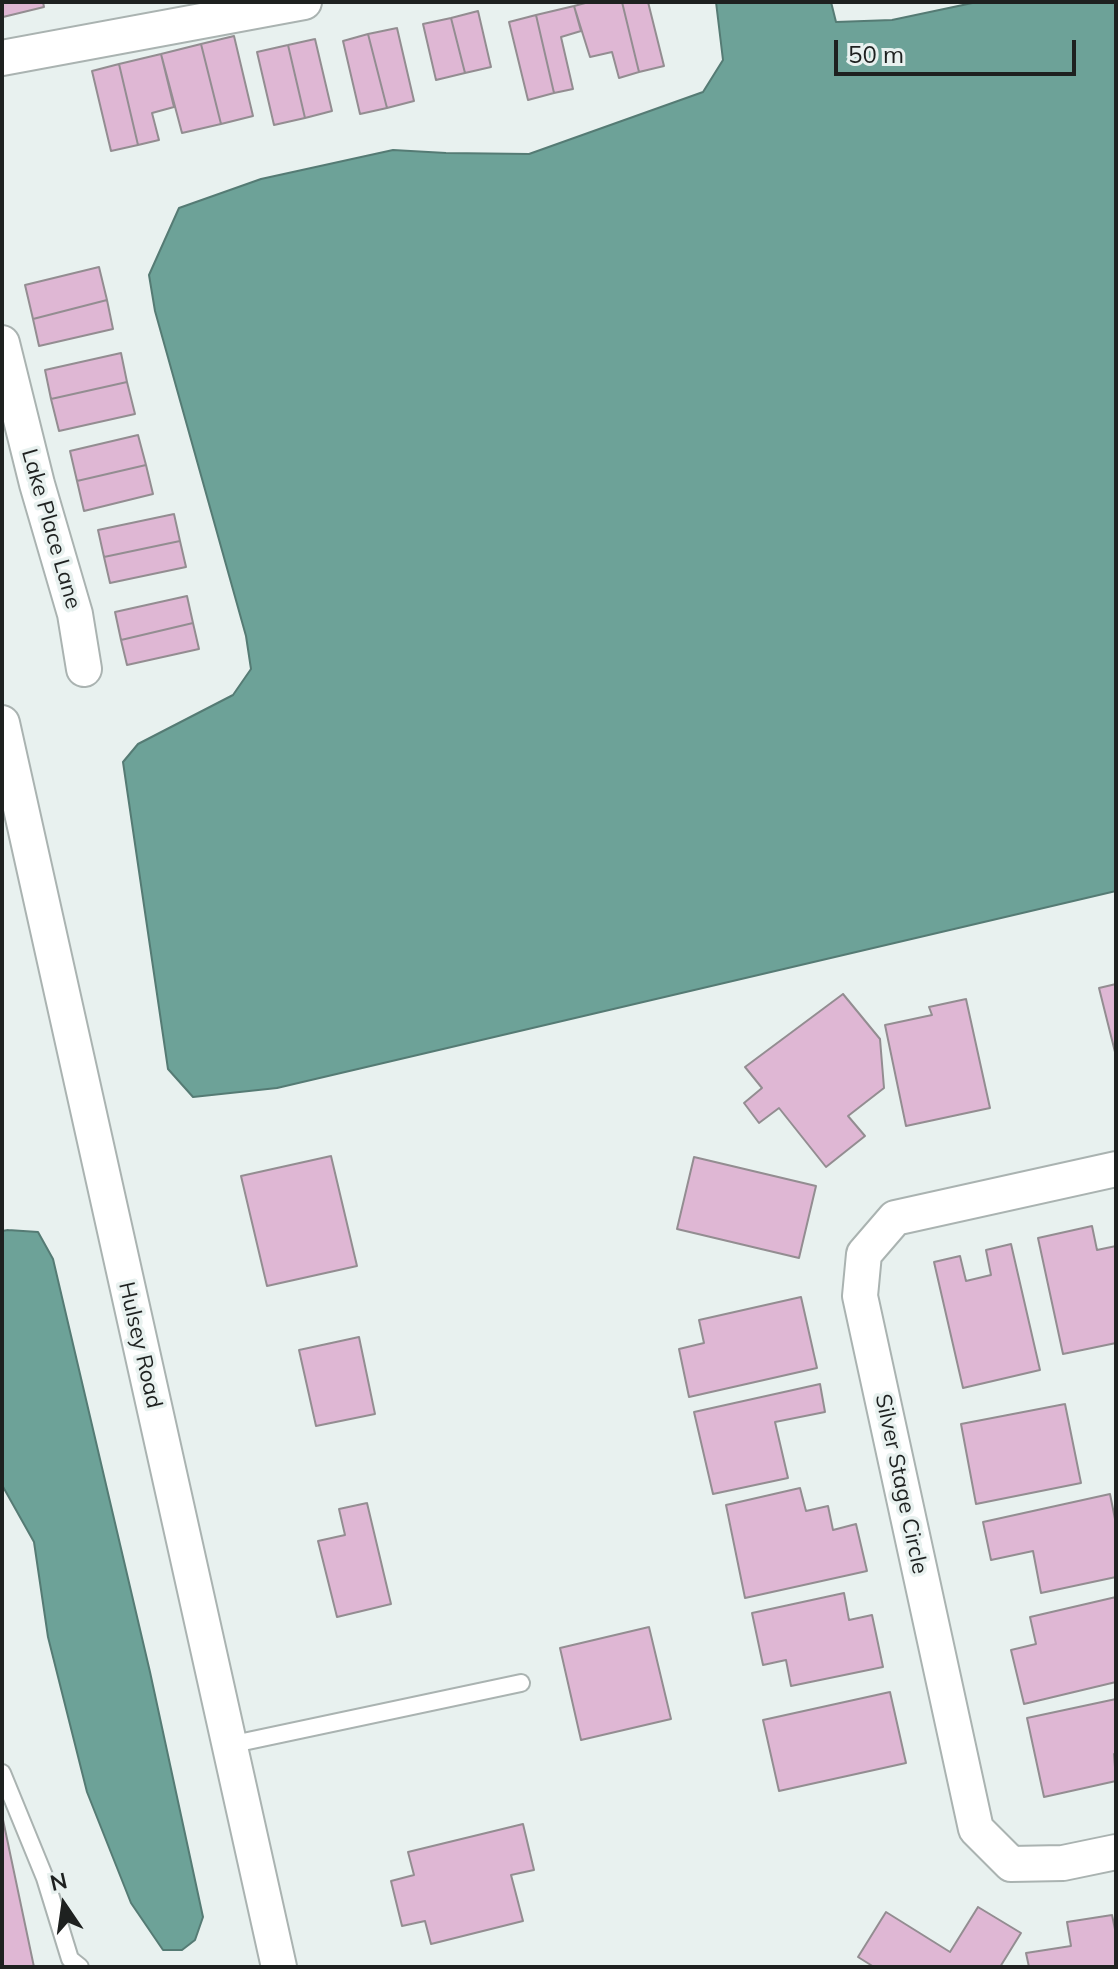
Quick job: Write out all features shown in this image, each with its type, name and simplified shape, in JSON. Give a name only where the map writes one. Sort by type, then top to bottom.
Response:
[{"type":"street","points":[[2,58],[304,2]]},
{"type":"street","name":"Lake Place Lane","points":[[2,343],[37,484],[75,614],[84,669]]},
{"type":"street","name":"Hulsey Road","points":[[2,723],[279,1967]]},
{"type":"street","name":"Silver Stage Circle","points":[[1116,1169],[895,1218],[864,1254],[860,1296],[976,1829],[1011,1864],[1063,1863],[1116,1852]]},
{"type":"lane","points":[[229,1745],[521,1683]]},
{"type":"lane","points":[[2,1773],[45,1878],[70,1959],[80,1967]]},
{"type":"shaded area","points":[[716,2],[831,2],[836,22],[892,20],[977,2],[1116,2],[1116,891],[277,1088],[193,1097],[168,1069],[123,762],[138,744],[233,695],[251,669],[246,636],[155,311],[149,275],[179,208],[261,179],[393,150],[529,154],[703,92],[723,60]]},
{"type":"shaded area","points":[[2,1231],[38,1232],[53,1259],[150,1672],[203,1917],[195,1940],[182,1950],[163,1950],[131,1903],[87,1792],[48,1637],[34,1542],[2,1485]]},
{"type":"building","points":[[2,2],[43,2],[44,7],[3,17]]},
{"type":"building","points":[[589,2],[622,2],[639,72],[619,78],[612,52],[590,57],[574,6]]},
{"type":"building","points":[[622,2],[648,2],[664,66],[639,72]]},
{"type":"building","points":[[574,6],[581,31],[561,37],[573,89],[554,93],[536,15]]},
{"type":"building","points":[[478,11],[491,67],[465,73],[451,18]]},
{"type":"building","points":[[536,15],[554,93],[528,100],[509,22]]},
{"type":"building","points":[[451,18],[465,73],[436,80],[423,24]]},
{"type":"building","points":[[397,28],[414,101],[387,108],[368,34]]},
{"type":"building","points":[[368,34],[387,108],[360,114],[343,41]]},
{"type":"building","points":[[234,36],[253,116],[221,124],[201,44]]},
{"type":"building","points":[[315,39],[332,111],[305,118],[288,45]]},
{"type":"building","points":[[201,44],[221,124],[182,133],[161,54]]},
{"type":"building","points":[[288,45],[305,118],[274,125],[257,52]]},
{"type":"building","points":[[161,54],[174,107],[152,113],[159,140],[138,145],[119,64]]},
{"type":"building","points":[[119,64],[138,145],[111,151],[92,71]]},
{"type":"building","points":[[99,267],[107,300],[33,319],[25,285]]},
{"type":"building","points":[[107,300],[113,329],[39,346],[33,319]]},
{"type":"building","points":[[121,353],[127,382],[51,399],[45,370]]},
{"type":"building","points":[[127,382],[135,414],[59,431],[51,399]]},
{"type":"building","points":[[138,435],[146,465],[77,481],[70,451]]},
{"type":"building","points":[[146,465],[153,494],[84,511],[77,481]]},
{"type":"building","points":[[174,514],[180,541],[104,557],[98,530]]},
{"type":"building","points":[[180,541],[186,567],[110,583],[104,557]]},
{"type":"building","points":[[187,596],[193,623],[121,640],[115,612]]},
{"type":"building","points":[[193,623],[199,649],[127,665],[121,640]]},
{"type":"building","points":[[1116,984],[1116,1056],[1099,988]]},
{"type":"building","points":[[843,994],[880,1039],[884,1088],[848,1116],[865,1136],[826,1167],[779,1108],[759,1123],[744,1103],[762,1088],[745,1067]]},
{"type":"building","points":[[966,999],[990,1108],[906,1126],[885,1025],[932,1015],[929,1007]]},
{"type":"building","points":[[331,1156],[357,1266],[267,1286],[241,1176]]},
{"type":"building","points":[[694,1157],[816,1186],[799,1258],[677,1229]]},
{"type":"building","points":[[1092,1226],[1097,1250],[1116,1246],[1116,1343],[1063,1354],[1038,1238]]},
{"type":"building","points":[[1011,1244],[1040,1370],[963,1388],[934,1262],[960,1256],[966,1281],[991,1275],[986,1250]]},
{"type":"building","points":[[801,1297],[817,1368],[689,1397],[679,1349],[704,1343],[699,1320]]},
{"type":"building","points":[[359,1337],[375,1414],[316,1426],[299,1350]]},
{"type":"building","points":[[820,1384],[825,1412],[775,1422],[788,1478],[713,1494],[694,1412]]},
{"type":"building","points":[[1065,1404],[1081,1483],[976,1504],[961,1424]]},
{"type":"building","points":[[800,1488],[806,1511],[828,1506],[833,1530],[856,1524],[867,1571],[745,1598],[726,1505]]},
{"type":"building","points":[[1110,1494],[1116,1524],[1116,1577],[1041,1593],[1033,1551],[991,1560],[983,1522]]},
{"type":"building","points":[[367,1503],[391,1604],[337,1617],[318,1541],[345,1535],[339,1509]]},
{"type":"building","points":[[844,1593],[849,1620],[872,1615],[883,1667],[791,1686],[786,1660],[763,1665],[752,1613]]},
{"type":"building","points":[[1116,1597],[1116,1682],[1024,1704],[1011,1650],[1036,1644],[1030,1617]]},
{"type":"building","points":[[649,1627],[671,1719],[581,1740],[560,1648]]},
{"type":"building","points":[[890,1692],[906,1763],[779,1791],[763,1720]]},
{"type":"building","points":[[1116,1699],[1116,1781],[1044,1797],[1027,1718]]},
{"type":"building","points":[[2,1815],[34,1967],[2,1967]]},
{"type":"building","points":[[523,1824],[534,1870],[511,1875],[523,1921],[431,1944],[425,1921],[402,1926],[391,1881],[414,1875],[408,1852]]},
{"type":"building","points":[[978,1907],[1021,1933],[1000,1967],[874,1967],[858,1957],[886,1912],[950,1952]]},
{"type":"building","points":[[1112,1915],[1116,1934],[1116,1967],[1029,1967],[1026,1953],[1071,1946],[1067,1922]]}]
